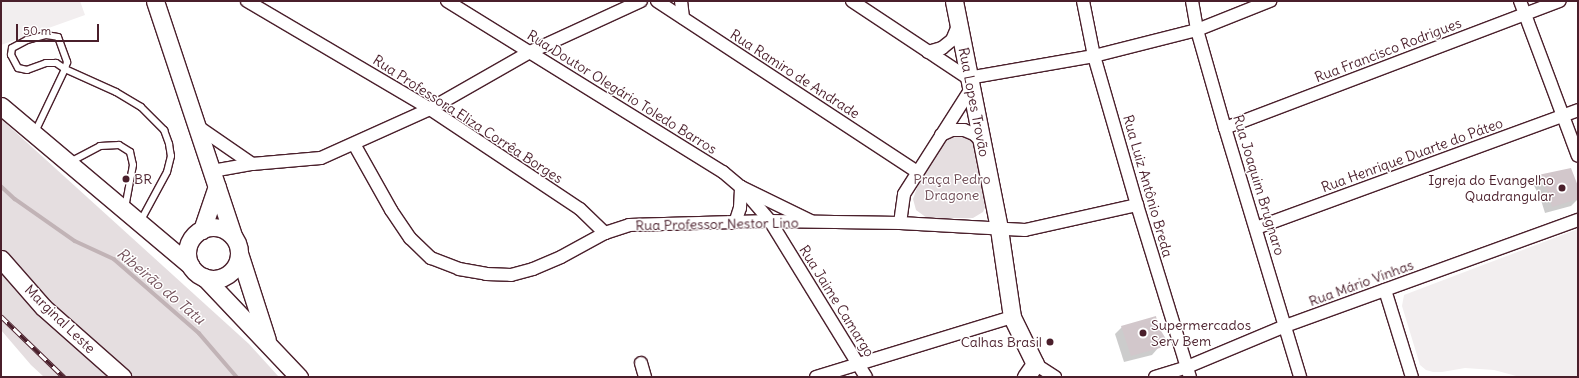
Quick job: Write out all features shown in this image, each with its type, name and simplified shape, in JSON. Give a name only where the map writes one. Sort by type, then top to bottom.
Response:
[{"type":"main road","points":[[155,1],[233,236],[238,244],[239,253],[268,343]]},
{"type":"main road","name":"Rua Lopes Trovão","points":[[954,1],[999,229],[1012,317],[1031,371]]},
{"type":"main road","points":[[1,106],[35,132],[191,266],[196,272],[204,277],[299,377]]},
{"type":"main road","points":[[191,266],[188,258],[215,178]]},
{"type":"main road","points":[[146,227],[196,236],[210,228],[218,228],[233,236]]},
{"type":"main road","points":[[204,277],[214,279],[228,275],[236,265],[239,253]]},
{"type":"main road","name":"Marginal Leste","points":[[1,259],[44,307],[122,377]]},
{"type":"street","name":"Rua Professora Eliza Corrêa Borges","points":[[247,1],[430,109],[580,209],[605,233]]},
{"type":"street","name":"Rua Doutor Olegário Toledo Barros","points":[[447,1],[723,172],[741,187],[770,221]]},
{"type":"street","points":[[215,178],[252,164],[321,158],[430,109],[530,52],[617,7],[641,1]]},
{"type":"street","name":"Rua Ramiro de Andrade","points":[[657,1],[917,172]]},
{"type":"street","points":[[681,1],[683,18]]},
{"type":"street","points":[[852,1],[928,52],[970,84]]},
{"type":"street","name":"Rua Luiz Antônio Breda","points":[[1083,1],[1094,56],[1137,205],[1188,372]]},
{"type":"street","name":"Rua Joaquim Brugnaro","points":[[1192,1],[1197,30],[1225,128],[1300,377]]},
{"type":"street","points":[[900,223],[904,194],[941,135],[970,84],[1094,56],[1197,30],[1270,1]]},
{"type":"street","points":[[1520,1],[1578,156]]},
{"type":"street","name":"Rua Francisco Rodrigues","points":[[1225,128],[1560,1]]},
{"type":"street","points":[[928,52],[942,48],[952,40],[958,26]]},
{"type":"street","name":"Rua Henrique Duarte do Páteo","points":[[1256,228],[1578,110]]},
{"type":"street","points":[[197,126],[252,164]]},
{"type":"street","points":[[941,135],[952,130],[964,130],[974,134],[981,141]]},
{"type":"street","name":"Rua Professor Nestor Lino","points":[[354,144],[391,210],[410,238],[431,258],[459,269],[486,274],[511,275],[533,269],[554,260],[605,233],[629,225],[770,221],[900,223],[1025,230],[1137,205]]},
{"type":"street","points":[[732,223],[736,220],[740,208],[741,187],[813,222]]},
{"type":"street","name":"Rua Mário Vinhas","points":[[1155,377],[1188,372],[1285,326],[1578,220]]},
{"type":"street","name":"Rua Jaime Camargo","points":[[770,221],[866,377]]},
{"type":"street","points":[[1385,290],[1412,377]]},
{"type":"street","points":[[816,377],[1012,317]]},
{"type":"street","points":[[641,363],[645,377]]},
{"type":"street","points":[[1031,371],[1055,377]]},
{"type":"lane","points":[[35,132],[65,69],[67,62],[58,37],[46,35],[27,40],[12,48],[11,55],[18,68],[27,70],[46,63],[56,63],[65,69],[131,100],[141,107],[164,130],[171,156],[167,172],[146,227]]},
{"type":"lane","points":[[69,162],[100,146],[119,145],[130,152],[133,165],[125,210]]},
{"type":"shaded area","points":[[1,1],[80,1],[85,15],[1,45]]},
{"type":"shaded area","points":[[1578,229],[1578,377],[1520,377],[1494,370],[1465,368],[1433,372],[1426,370],[1420,365],[1402,306],[1404,295]]},
{"type":"green space","points":[[1,119],[249,344],[279,377],[44,377],[31,365],[1,330]]},
{"type":"green space","name":"Praça Pedro Dragone","points":[[955,133],[974,139],[987,203],[983,212],[973,218],[927,218],[916,210],[913,199],[918,185],[947,138]]},
{"type":"building","name":"Igreja do Evangelho Quadrangular","points":[[1571,168],[1578,186],[1578,199],[1552,207],[1547,190],[1538,175]]},
{"type":"building","name":"Supermercados Serv Bem","points":[[1156,316],[1158,326],[1166,339],[1163,345],[1160,348],[1131,356],[1121,326]]},
{"type":"waterway","name":"Ribeirão do Tatu","points":[[1,186],[15,199],[75,241],[114,259],[199,333],[237,377]]},
{"type":"railway","points":[[1,316],[64,377]]},
{"type":"place","name":"BR","points":[[126,179]]},
{"type":"place","name":"Igreja do Evangelho Quadrangular","points":[[1562,188]]},
{"type":"place","name":"Supermercados Serv Bem","points":[[1143,333]]},
{"type":"place","name":"Calhas Brasil","points":[[1050,342]]}]
